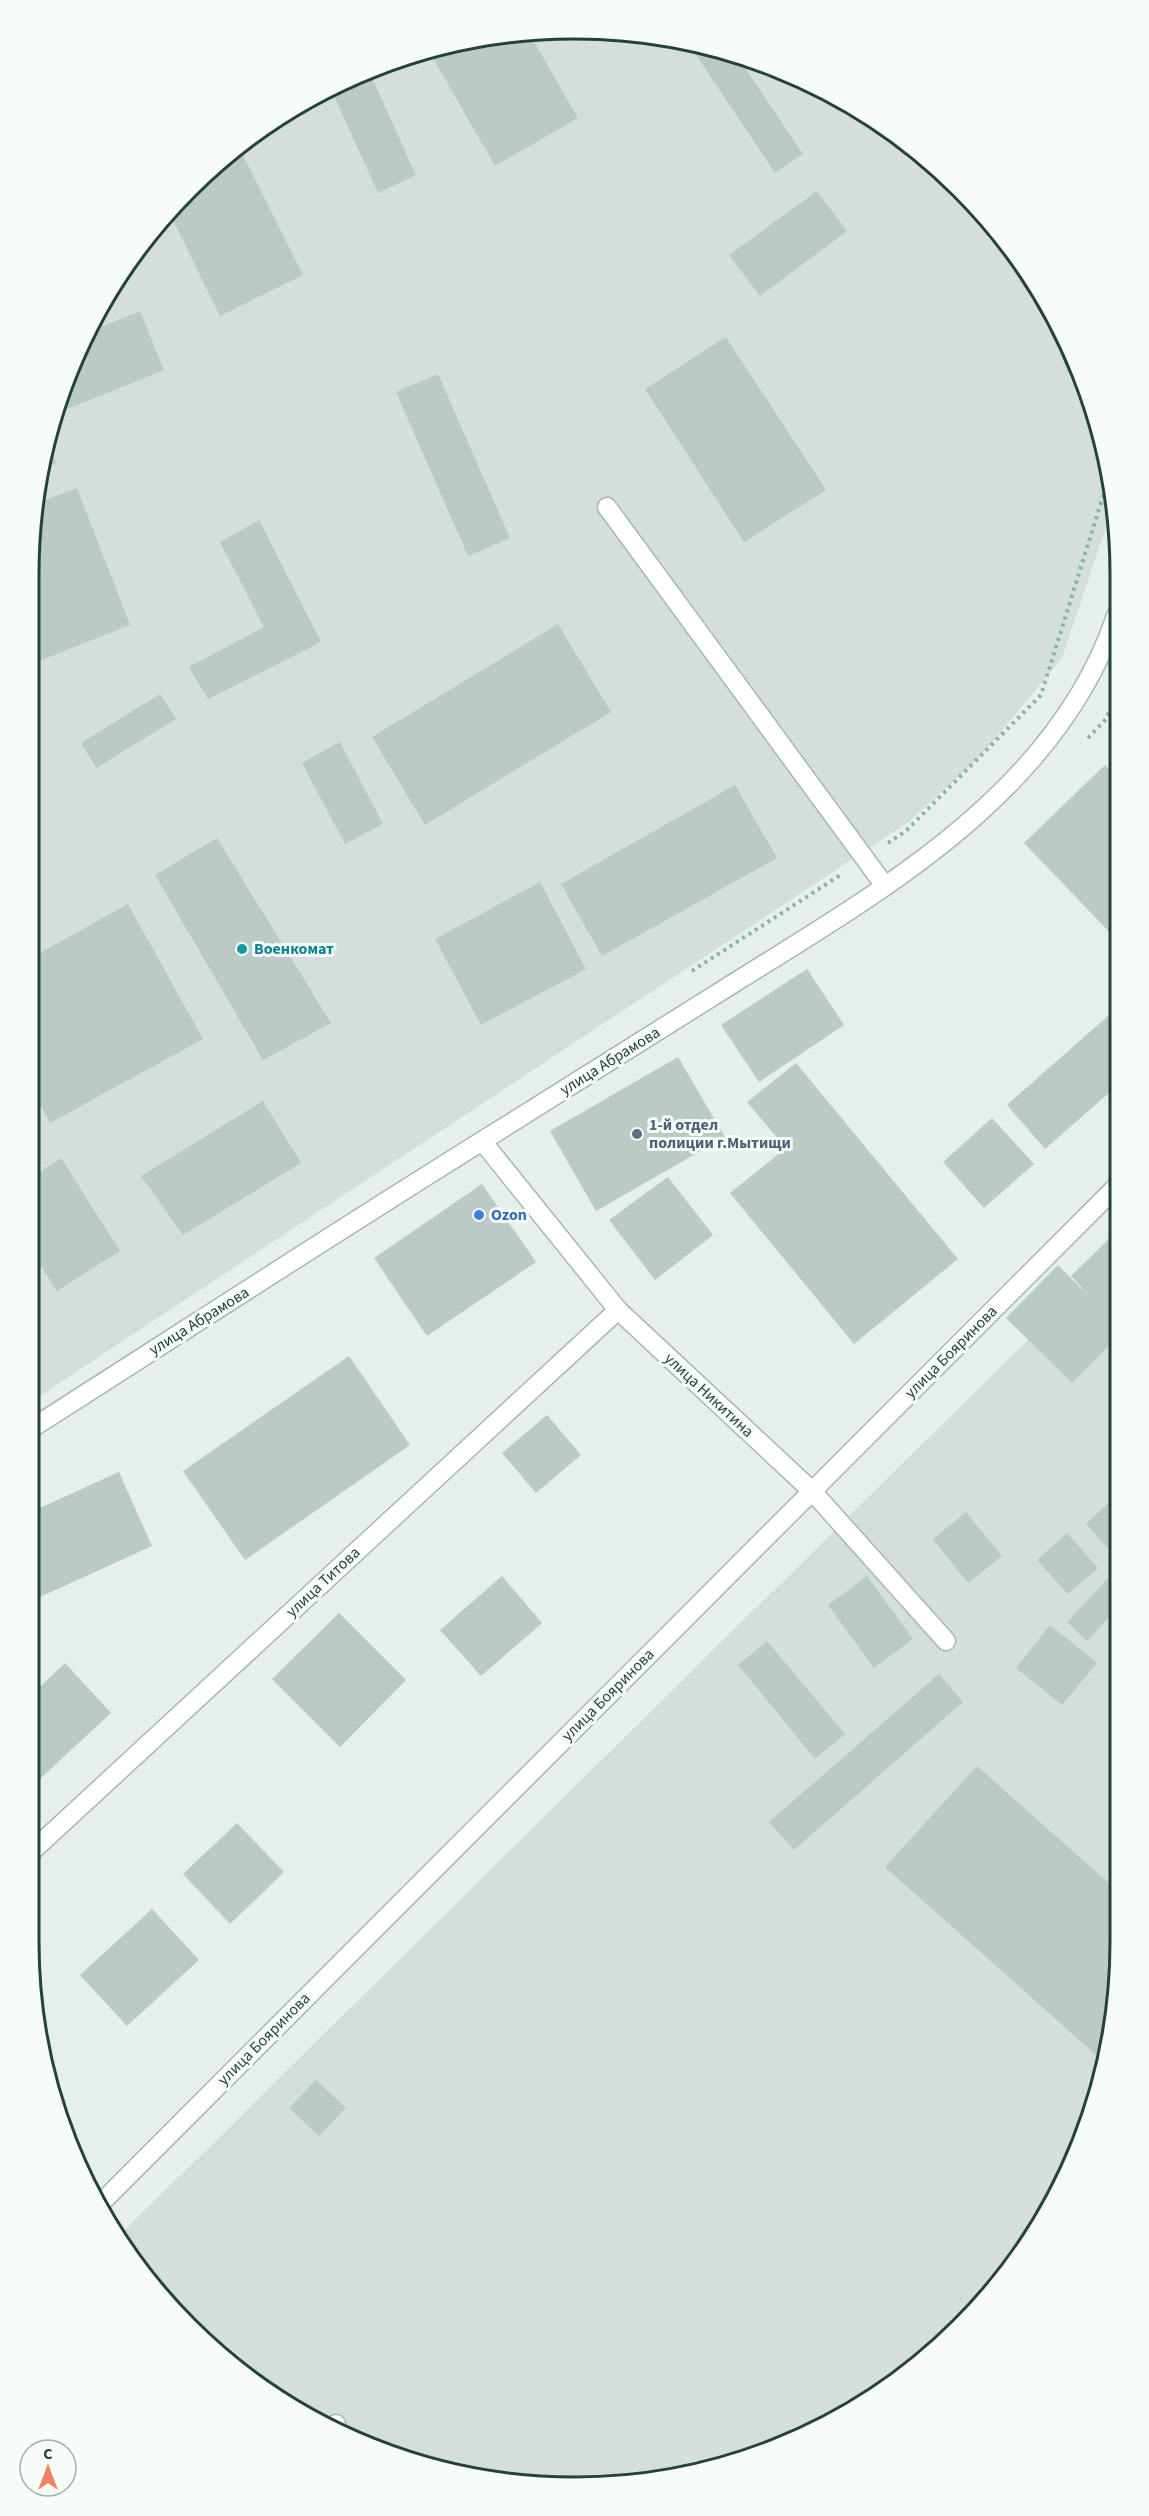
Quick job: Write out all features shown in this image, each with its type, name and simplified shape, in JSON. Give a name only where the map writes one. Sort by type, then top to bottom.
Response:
[{"type":"street","points":[[607,507],[885,885]]},
{"type":"street","name":"улица Абрамова","points":[[39,1423],[482,1141],[850,911],[937,849],[1027,766],[1062,724],[1091,678],[1110,631]]},
{"type":"street","name":"улица Никитина","points":[[482,1141],[618,1310],[812,1491],[946,1641]]},
{"type":"street","name":"улица Бояринова","points":[[105,2199],[1110,1193]]},
{"type":"street","name":"улица Титова","points":[[39,1844],[618,1310]]},
{"type":"path","points":[[686,976],[906,831],[1041,695],[1104,495]]},
{"type":"shaded area","points":[[539,40],[610,40],[644,44],[679,49],[747,67],[811,94],[872,129],[900,150],[928,172],[977,221],[1020,277],[1055,338],[1069,370],[1092,436],[1100,470],[1107,523],[1062,658],[978,759],[910,821],[39,1396],[39,574],[40,539],[49,470],[67,402],[80,370],[94,338],[129,277],[172,221],[196,196],[221,172],[277,129],[338,94],[370,80],[402,67],[470,49]]},
{"type":"shaded area","points":[[1110,1259],[1110,1942],[1109,1977],[1100,2046],[1082,2114],[1055,2178],[1020,2239],[977,2295],[953,2320],[928,2344],[872,2387],[811,2422],[747,2449],[679,2467],[644,2472],[610,2476],[539,2476],[470,2467],[402,2449],[338,2422],[307,2405],[277,2387],[221,2344],[172,2295],[124,2231]]},
{"type":"building","points":[[533,41],[578,118],[495,166],[433,58],[470,49]]},
{"type":"building","points":[[694,53],[744,66],[803,154],[775,173]]},
{"type":"building","points":[[373,79],[416,175],[378,193],[334,96]]},
{"type":"building","points":[[243,155],[303,275],[220,316],[173,220],[221,172]]},
{"type":"building","points":[[817,191],[847,231],[760,296],[729,255]]},
{"type":"building","points":[[140,311],[164,370],[65,410],[80,370],[100,327]]},
{"type":"building","points":[[726,337],[826,490],[744,542],[645,389]]},
{"type":"building","points":[[438,374],[510,538],[468,556],[396,392]]},
{"type":"building","points":[[53,454],[56,463],[50,465]]},
{"type":"building","points":[[77,488],[130,625],[39,661],[40,539],[45,500]]},
{"type":"building","points":[[259,520],[321,642],[208,699],[189,667],[264,627],[220,542]]},
{"type":"building","points":[[558,624],[611,712],[425,825],[372,737]]},
{"type":"building","points":[[160,694],[176,719],[96,768],[81,743]]},
{"type":"building","points":[[340,742],[383,824],[345,844],[302,763]]},
{"type":"building","points":[[1105,765],[1110,770],[1110,933],[1024,843]]},
{"type":"building","points":[[735,785],[777,858],[602,956],[561,884]]},
{"type":"building","name":"Военкомат","points":[[217,838],[331,1023],[263,1060],[155,875]]},
{"type":"building","points":[[540,882],[586,969],[481,1025],[435,939]]},
{"type":"building","points":[[128,904],[203,1039],[50,1123],[39,1103],[39,953]]},
{"type":"building","points":[[807,969],[844,1025],[759,1082],[721,1025]]},
{"type":"building","points":[[1110,1014],[1110,1092],[1045,1149],[1007,1105]]},
{"type":"building","name":"1-й отдел полиции г.Мытищи","points":[[678,1057],[725,1137],[596,1211],[550,1131]]},
{"type":"building","points":[[796,1063],[958,1259],[854,1344],[730,1193],[786,1148],[747,1102]]},
{"type":"building","points":[[263,1101],[301,1163],[183,1235],[141,1176]]},
{"type":"building","points":[[992,1118],[1034,1164],[984,1208],[943,1162]]},
{"type":"building","points":[[61,1158],[120,1251],[57,1291],[39,1263],[39,1172]]},
{"type":"building","points":[[668,1177],[713,1235],[655,1280],[609,1220]]},
{"type":"building","points":[[482,1184],[536,1262],[427,1336],[374,1258]]},
{"type":"building","points":[[1110,1238],[1110,1345],[1072,1383],[1006,1318],[1058,1265],[1100,1307],[1071,1276]]},
{"type":"building","points":[[349,1356],[410,1445],[245,1560],[183,1471]]},
{"type":"building","points":[[547,1415],[581,1455],[536,1493],[502,1453]]},
{"type":"building","points":[[119,1472],[152,1546],[39,1597],[39,1508]]},
{"type":"building","points":[[1110,1501],[1110,1551],[1086,1524]]},
{"type":"building","points":[[966,1512],[1002,1556],[968,1583],[933,1539]]},
{"type":"building","points":[[1067,1533],[1098,1568],[1068,1594],[1037,1560]]},
{"type":"building","points":[[502,1576],[542,1623],[481,1676],[440,1630]]},
{"type":"building","points":[[867,1576],[913,1639],[874,1668],[828,1605]]},
{"type":"building","points":[[1110,1576],[1110,1617],[1087,1641],[1067,1622]]},
{"type":"building","points":[[339,1613],[406,1680],[340,1747],[272,1679]]},
{"type":"building","points":[[1050,1625],[1097,1663],[1062,1705],[1016,1668]]},
{"type":"building","points":[[767,1641],[845,1734],[815,1759],[738,1665]]},
{"type":"building","points":[[65,1663],[111,1713],[39,1780],[39,1688]]},
{"type":"building","points":[[939,1674],[963,1702],[794,1850],[769,1822]]},
{"type":"building","points":[[977,1766],[1110,1884],[1109,1977],[1098,2056],[885,1867]]},
{"type":"building","points":[[237,1823],[284,1872],[230,1924],[183,1874]]},
{"type":"building","points":[[152,1909],[199,1960],[127,2026],[80,1975]]},
{"type":"building","points":[[316,2080],[346,2108],[319,2136],[289,2108]]},
{"type":"place","name":"Военкомат","points":[[242,949]]},
{"type":"place","name":"1-й отдел полиции г.Мытищи","points":[[637,1134]]},
{"type":"place","name":"Ozon","points":[[479,1215]]}]
